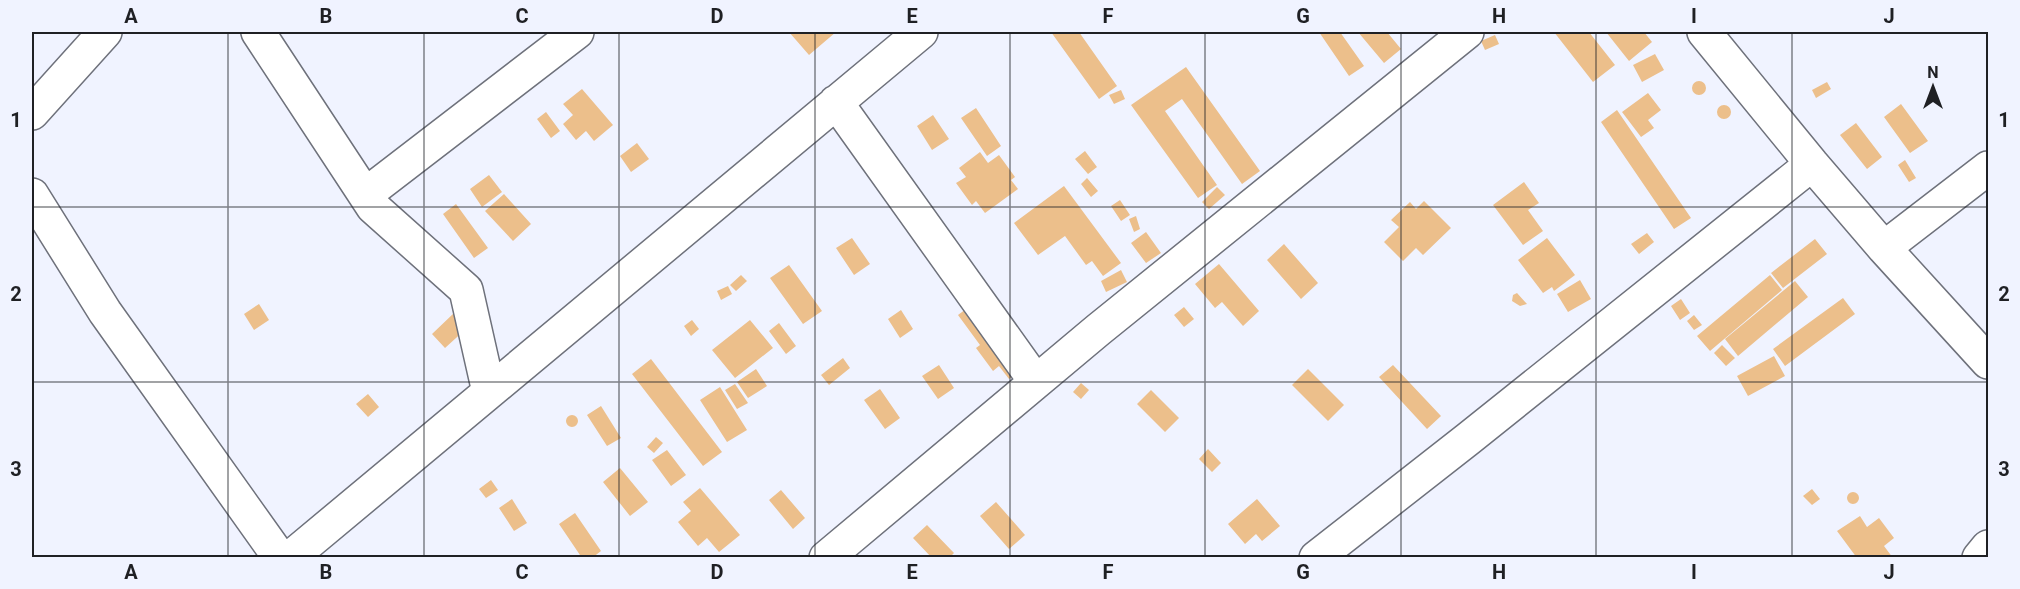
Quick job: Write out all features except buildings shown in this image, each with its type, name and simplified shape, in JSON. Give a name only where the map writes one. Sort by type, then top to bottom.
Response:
[{"type":"street","points":[[32,113],[105,32]]},
{"type":"street","points":[[258,32],[373,207],[466,290],[489,392]]},
{"type":"street","points":[[365,195],[577,32]]},
{"type":"street","points":[[290,558],[921,32]]},
{"type":"street","points":[[826,558],[1036,382],[1467,32]]},
{"type":"street","points":[[1704,32],[1884,248],[1989,362]]},
{"type":"street","points":[[836,102],[1036,382]]},
{"type":"street","points":[[1316,558],[1812,164]]},
{"type":"street","points":[[1884,248],[1989,168]]},
{"type":"street","points":[[32,195],[105,312],[280,558]]},
{"type":"street","points":[[1979,558],[1989,547]]}]
